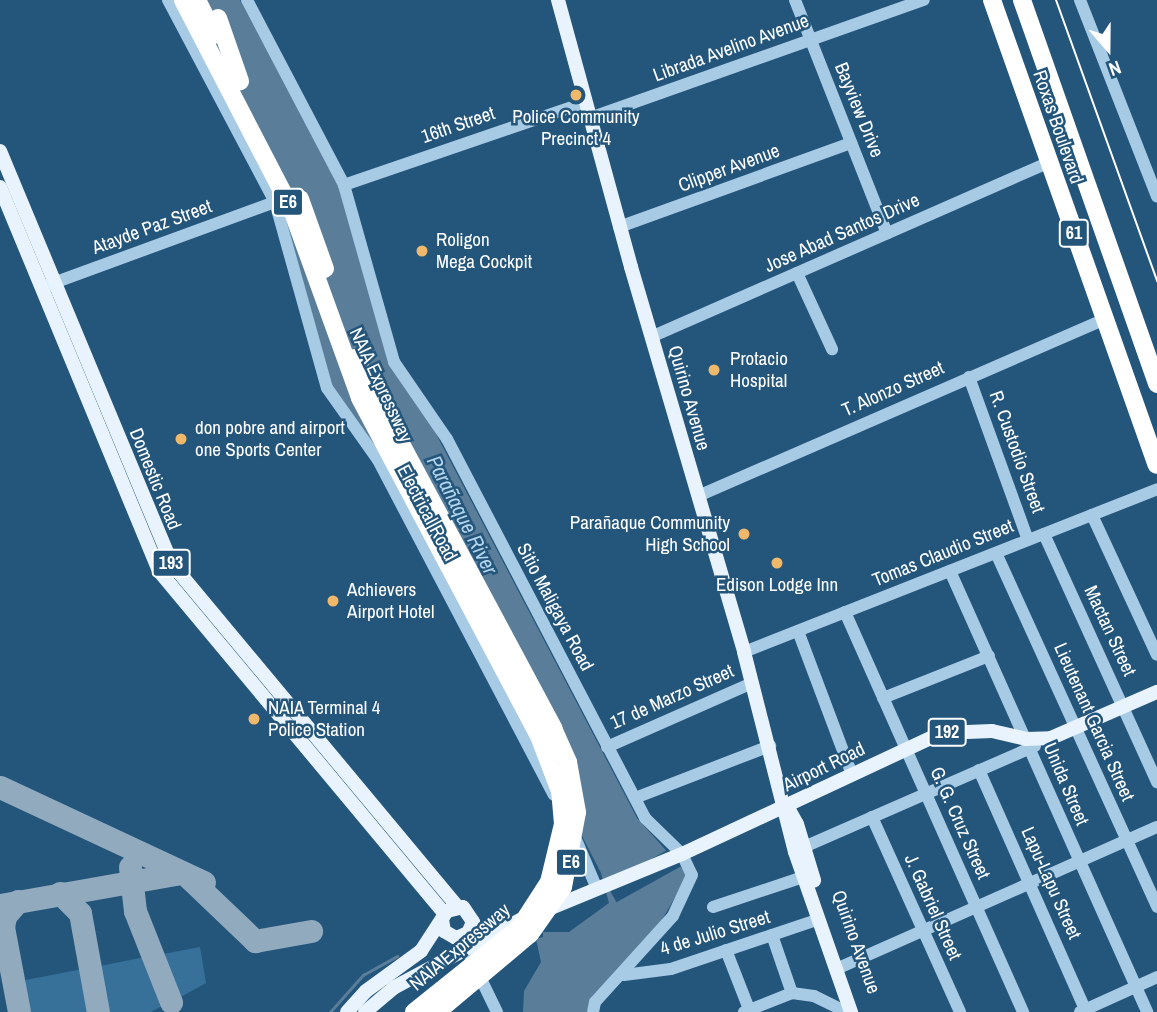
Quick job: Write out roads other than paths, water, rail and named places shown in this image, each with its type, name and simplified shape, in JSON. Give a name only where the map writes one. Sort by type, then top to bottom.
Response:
[{"type":"highway","name":"NAIA Expressway","points":[[183,0],[292,210],[360,398],[539,736],[560,791],[563,824],[556,863],[535,910],[414,1012]]},
{"type":"highway","name":"NAIA Expressway","points":[[197,0],[303,204],[359,366],[553,728],[574,787],[577,830],[563,887],[530,934],[437,1012]]},
{"type":"highway","points":[[210,0],[240,81]]},
{"type":"highway","name":"Roxas Boulevard","points":[[992,0],[1157,465]]},
{"type":"highway","name":"Roxas Boulevard","points":[[1022,0],[1157,384]]},
{"type":"main road","name":"Quirino Avenue","points":[[560,0],[650,337],[787,806],[804,847],[843,966],[849,1008]]},
{"type":"main road","name":"Domestic Road","points":[[0,151],[48,285]]},
{"type":"main road","name":"Domestic Road","points":[[0,187],[48,285],[149,518],[182,580],[448,914]]},
{"type":"main road","name":"Airport Road","points":[[468,938],[513,923],[679,855],[906,750],[956,730],[1028,744],[1051,738],[1157,692]]},
{"type":"main road","name":"Quirino Avenue","points":[[787,806],[787,826],[849,1008]]},
{"type":"main road","points":[[365,1012],[395,987],[446,957],[468,938],[470,913],[448,914]]},
{"type":"main road","points":[[448,914],[446,933],[468,938]]},
{"type":"main road","points":[[347,1012],[366,991],[421,951],[448,914]]},
{"type":"street","name":"Electrical Road","points":[[168,0],[275,202],[327,388],[378,460],[601,888]]},
{"type":"street","name":"Sitio Maligaya Road","points":[[247,0],[344,185],[394,362],[447,439],[645,818],[679,855]]},
{"type":"street","name":"Bayview Drive","points":[[795,0],[887,234]]},
{"type":"street","name":"Librada Avelino Avenue","points":[[590,118],[924,0]]},
{"type":"street","points":[[1080,0],[1157,196]]},
{"type":"street","name":"16th Street","points":[[344,185],[586,102]]},
{"type":"street","name":"Clipper Avenue","points":[[619,227],[851,143]]},
{"type":"street","name":"Jose Abad Santos Drive","points":[[650,337],[1048,163]]},
{"type":"street","name":"Atayde Paz Street","points":[[48,285],[275,202]]},
{"type":"street","points":[[797,273],[832,349]]},
{"type":"street","name":"T. Alonzo Street","points":[[698,496],[1105,319]]},
{"type":"street","name":"R. Custodio Street","points":[[970,377],[1028,540]]},
{"type":"street","name":"Tomas Claudio Street","points":[[744,652],[1157,489]]},
{"type":"street","points":[[1092,515],[1157,655]]},
{"type":"street","name":"Mactan Street","points":[[1044,534],[1157,782]]},
{"type":"street","name":"Lieutenant Garcia Street","points":[[996,553],[1157,907]]},
{"type":"street","name":"Unida Street","points":[[950,571],[1147,1012]]},
{"type":"street","name":"G. G. Cruz Street","points":[[845,612],[1023,1012]]},
{"type":"street","points":[[798,631],[852,775]]},
{"type":"street","points":[[883,698],[989,656]]},
{"type":"street","name":"17 de Marzo Street","points":[[607,747],[752,683]]},
{"type":"street","points":[[804,847],[979,770],[1028,744]]},
{"type":"street","points":[[635,798],[770,746]]},
{"type":"street","name":"Lapu-Lapu Street","points":[[979,770],[1084,1011]]},
{"type":"street","name":"J. Gabriel Street","points":[[872,817],[960,1012]]},
{"type":"street","points":[[843,966],[1157,827]]},
{"type":"street","points":[[593,1012],[595,1002],[624,975],[673,916],[689,887],[692,875],[679,855]]},
{"type":"street","points":[[713,907],[803,877]]},
{"type":"street","name":"4 de Julio Street","points":[[624,975],[671,968],[817,920]]},
{"type":"street","points":[[772,935],[792,993]]},
{"type":"street","points":[[468,938],[497,1012]]},
{"type":"street","points":[[726,950],[746,1010],[792,993],[814,996],[849,1008]]},
{"type":"street","points":[[1084,1011],[1157,977]]},
{"type":"water","name":"Parañaque River","points":[[176,0],[240,0],[341,190],[392,361],[423,409],[637,818],[688,875],[656,930],[590,1012],[523,1012],[524,991],[541,962],[536,939],[543,937],[543,932],[569,932],[609,903],[601,873],[503,682],[332,387],[283,210]]},
{"type":"waterway","points":[[330,1012],[363,975],[397,956]]},
{"type":"tram line","points":[[1056,0],[1157,281]]},
{"type":"place","name":"Police Community Precinct 4","points":[[576,95]]},
{"type":"place","name":"Roligon Mega Cockpit","points":[[422,251]]},
{"type":"place","name":"Protacio Hospital","points":[[714,370]]},
{"type":"place","name":"don pobre and airport one Sports Center","points":[[181,439]]},
{"type":"place","name":"Parañaque Community High School","points":[[744,534]]},
{"type":"place","name":"Edison Lodge Inn","points":[[777,563]]},
{"type":"place","name":"Achievers Airport Hotel","points":[[333,601]]},
{"type":"place","name":"NAIA Terminal 4 Police Station","points":[[254,719]]}]
